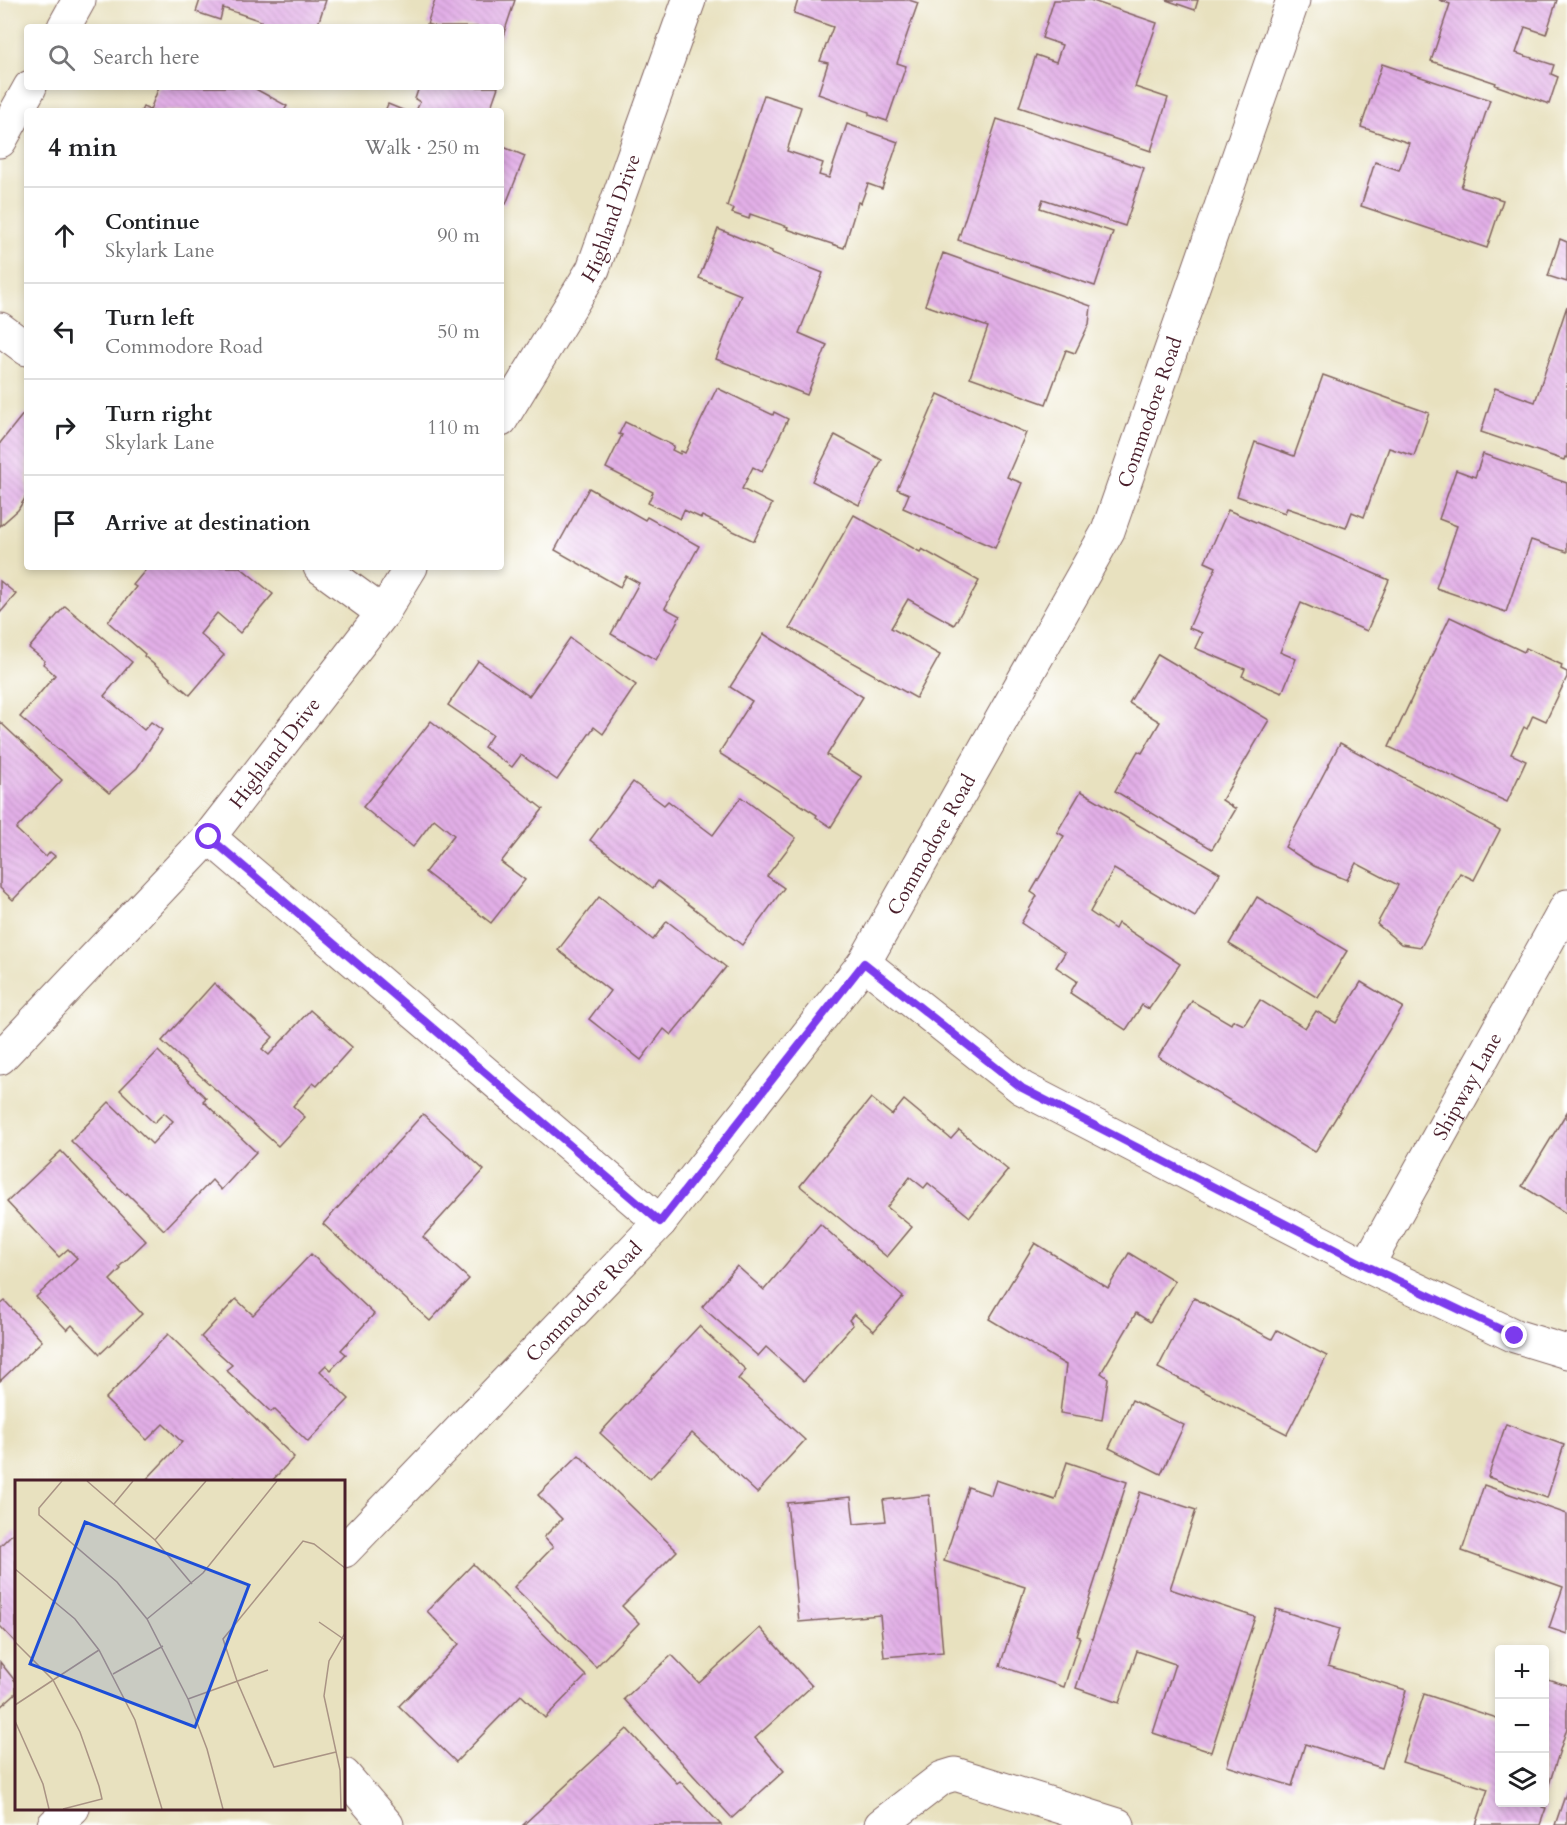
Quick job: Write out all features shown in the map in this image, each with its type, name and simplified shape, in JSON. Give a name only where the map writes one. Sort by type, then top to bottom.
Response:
[{"type":"street","points":[[66,24],[79,0]]},
{"type":"street","name":"Highland Drive","points":[[504,415],[593,269],[689,0]]},
{"type":"street","name":"Commodore Road","points":[[345,1550],[660,1222],[864,963],[1108,531],[1293,0]]},
{"type":"street","points":[[0,141],[28,90]]},
{"type":"street","points":[[0,329],[24,347]]},
{"type":"street","points":[[324,570],[383,614]]},
{"type":"street","name":"Highland Drive","points":[[0,1058],[209,837],[383,614],[409,570]]},
{"type":"street","points":[[209,837],[660,1222]]},
{"type":"street","name":"Shipway Lane","points":[[1367,1266],[1567,906]]},
{"type":"street","points":[[864,963],[1022,1088],[1367,1266],[1515,1336],[1567,1352]]},
{"type":"street","points":[[881,1825],[942,1778],[955,1774],[1118,1825]]},
{"type":"street","points":[[345,1776],[387,1825]]},
{"type":"street","points":[[54,1825],[72,1810]]},
{"type":"building","points":[[200,0],[326,0],[318,24],[260,24],[261,21],[223,8],[220,20],[196,12]]},
{"type":"building","points":[[435,0],[515,0],[504,33],[504,24],[427,24]]},
{"type":"building","points":[[798,0],[909,0],[918,3],[897,63],[906,66],[887,121],[869,115],[869,112],[818,94],[828,63],[820,61],[833,27],[794,13]]},
{"type":"building","points":[[1054,0],[1090,0],[1157,23],[1135,87],[1168,98],[1151,151],[1019,107],[1036,55],[1056,62],[1062,45],[1042,38]]},
{"type":"building","points":[[1166,0],[1198,0],[1195,10]]},
{"type":"building","points":[[1439,0],[1557,0],[1546,34],[1525,27],[1516,53],[1554,65],[1551,74],[1558,77],[1549,104],[1431,61],[1450,4]]},
{"type":"building","points":[[1382,64],[1490,100],[1461,187],[1503,200],[1487,248],[1361,206],[1375,162],[1399,170],[1409,143],[1361,127]]},
{"type":"building","points":[[158,90],[258,90],[287,106],[286,108],[151,108]]},
{"type":"building","points":[[418,90],[497,90],[491,107],[493,108],[417,108],[420,102],[415,99]]},
{"type":"building","points":[[764,95],[801,107],[787,151],[823,163],[819,175],[829,178],[847,124],[898,142],[882,189],[868,184],[861,203],[858,202],[844,248],[750,214],[749,219],[732,213],[734,209],[727,206]]},
{"type":"building","points":[[388,104],[398,108],[386,108]]},
{"type":"building","points":[[997,119],[1144,168],[1125,226],[1043,199],[1040,208],[1113,232],[1095,286],[958,240]]},
{"type":"building","points":[[504,147],[525,156],[506,204],[504,203]]},
{"type":"building","points":[[718,229],[823,273],[799,333],[827,345],[807,395],[716,359],[741,295],[699,278]]},
{"type":"building","points":[[1560,239],[1567,242],[1567,282],[1548,276]]},
{"type":"building","points":[[943,253],[1091,306],[1089,324],[1075,353],[1066,350],[1046,404],[970,377],[988,327],[925,305]]},
{"type":"building","points":[[1567,306],[1567,458],[1565,457],[1564,460],[1481,432],[1495,388],[1535,402]]},
{"type":"building","points":[[1323,375],[1429,413],[1414,456],[1389,448],[1364,517],[1352,512],[1346,528],[1287,508],[1285,513],[1237,496],[1255,442],[1294,456]]},
{"type":"building","points":[[717,388],[773,415],[774,412],[788,419],[762,472],[753,467],[742,489],[772,504],[754,541],[702,516],[701,518],[684,510],[680,519],[648,503],[653,492],[606,468],[622,435],[619,434],[625,422],[674,446],[672,450],[680,454],[681,451],[685,453]]},
{"type":"building","points":[[938,394],[1026,433],[1007,477],[1022,483],[995,548],[903,508],[909,494],[897,489]]},
{"type":"building","points":[[24,413],[24,500],[18,510],[0,526],[0,443]]},
{"type":"building","points":[[835,435],[882,460],[859,505],[812,481]]},
{"type":"building","points":[[1483,454],[1567,483],[1567,552],[1531,540],[1506,612],[1436,588],[1457,526],[1439,519],[1456,470],[1475,477]]},
{"type":"building","points":[[589,488],[645,520],[647,517],[699,546],[665,608],[680,616],[656,660],[611,634],[639,583],[626,576],[620,587],[555,550]]},
{"type":"building","points":[[1228,510],[1389,580],[1367,631],[1301,603],[1280,652],[1296,659],[1282,693],[1242,676],[1245,669],[1195,648],[1202,633],[1189,628],[1216,567],[1205,562]]},
{"type":"building","points":[[854,515],[920,552],[922,549],[979,581],[954,625],[908,599],[891,628],[940,655],[916,698],[790,628]]},
{"type":"building","points":[[146,570],[244,570],[273,594],[240,633],[217,613],[200,634],[224,655],[190,695],[108,622],[136,587],[133,585]]},
{"type":"building","points":[[0,581],[16,594],[0,613]]},
{"type":"building","points":[[65,606],[132,662],[104,696],[144,730],[151,722],[162,730],[137,768],[109,793],[20,717],[55,675],[43,664],[45,661],[29,648]]},
{"type":"building","points":[[1450,617],[1524,652],[1526,648],[1562,665],[1561,669],[1567,672],[1567,677],[1546,721],[1533,715],[1527,729],[1524,727],[1511,754],[1526,761],[1507,802],[1389,747]]},
{"type":"building","points":[[764,634],[863,697],[827,755],[862,777],[831,827],[816,817],[817,815],[719,753],[752,701],[730,687]]},
{"type":"building","points":[[570,638],[636,685],[603,734],[594,727],[557,780],[521,755],[512,767],[484,747],[492,735],[448,705],[478,661],[529,696]]},
{"type":"building","points":[[1158,654],[1269,720],[1222,800],[1236,809],[1212,849],[1115,791],[1138,751],[1142,753],[1160,722],[1129,703]]},
{"type":"building","points":[[431,721],[543,809],[501,862],[525,880],[491,923],[425,872],[454,835],[434,819],[413,847],[363,807]]},
{"type":"building","points":[[0,722],[62,780],[16,829],[46,857],[50,852],[55,856],[13,900],[0,888]]},
{"type":"building","points":[[1340,743],[1500,830],[1474,880],[1460,873],[1421,947],[1401,944],[1377,924],[1398,885],[1356,863],[1347,880],[1314,866],[1285,847]]},
{"type":"building","points":[[633,782],[664,805],[668,801],[713,835],[741,797],[796,838],[767,876],[784,888],[742,945],[658,881],[653,888],[590,840]]},
{"type":"building","points":[[1081,791],[1220,873],[1195,917],[1114,869],[1090,912],[1115,929],[1118,923],[1180,964],[1149,1009],[1142,1005],[1126,1030],[1070,993],[1077,981],[1056,967],[1065,953],[1021,923],[1037,896],[1031,892],[1064,836],[1057,832]]},
{"type":"building","points":[[599,897],[653,940],[667,921],[726,967],[671,1035],[664,1029],[641,1060],[589,1019],[610,991],[558,950]]},
{"type":"building","points":[[1257,897],[1347,951],[1318,998],[1229,944]]},
{"type":"building","points":[[1361,982],[1403,1007],[1315,1152],[1158,1057],[1192,1001],[1231,1024],[1233,1020],[1244,1025],[1260,1000],[1305,1028],[1316,1011],[1336,1023]]},
{"type":"building","points":[[214,983],[273,1037],[262,1049],[269,1055],[310,1010],[352,1047],[317,1086],[313,1083],[293,1106],[305,1117],[278,1146],[162,1041]]},
{"type":"building","points":[[158,1051],[206,1098],[203,1101],[256,1152],[221,1190],[212,1180],[164,1230],[71,1141],[109,1102],[152,1144],[173,1121],[164,1113],[154,1123],[120,1090]]},
{"type":"building","points":[[871,1098],[892,1115],[904,1100],[951,1139],[959,1130],[1008,1170],[970,1217],[928,1183],[924,1188],[910,1177],[887,1207],[912,1227],[887,1257],[800,1186]]},
{"type":"building","points":[[1567,1112],[1567,1214],[1522,1186]]},
{"type":"building","points":[[423,1114],[484,1170],[423,1237],[469,1279],[430,1321],[323,1224]]},
{"type":"building","points":[[61,1151],[146,1241],[119,1267],[121,1269],[110,1280],[142,1314],[100,1354],[72,1325],[67,1330],[36,1297],[77,1258],[68,1249],[59,1257],[7,1202]]},
{"type":"building","points":[[820,1224],[903,1297],[874,1331],[854,1314],[849,1320],[853,1325],[804,1381],[766,1347],[758,1356],[702,1307],[737,1266],[764,1290]]},
{"type":"building","points":[[1035,1243],[1108,1288],[1129,1253],[1175,1281],[1150,1322],[1136,1313],[1101,1373],[1108,1378],[1102,1420],[1060,1413],[1066,1365],[989,1319]]},
{"type":"building","points":[[311,1254],[374,1314],[341,1350],[346,1354],[331,1370],[326,1365],[320,1371],[349,1399],[308,1442],[274,1409],[271,1412],[226,1370],[232,1365],[201,1337],[236,1299],[253,1315]]},
{"type":"building","points":[[1194,1298],[1272,1339],[1277,1330],[1327,1356],[1287,1434],[1158,1368]]},
{"type":"building","points":[[5,1301],[42,1341],[0,1381],[0,1305]]},
{"type":"building","points":[[699,1326],[746,1370],[738,1379],[805,1440],[757,1493],[692,1433],[650,1479],[600,1433]]},
{"type":"building","points":[[168,1334],[294,1457],[273,1480],[237,1480],[234,1477],[231,1480],[146,1480],[182,1442],[163,1424],[147,1440],[105,1399]]},
{"type":"building","points":[[1132,1400],[1184,1425],[1161,1474],[1109,1448]]},
{"type":"building","points":[[1506,1424],[1564,1445],[1547,1498],[1488,1477]]},
{"type":"building","points":[[579,1455],[677,1551],[622,1606],[639,1623],[596,1667],[514,1587],[553,1547],[544,1537],[562,1519],[538,1495]]},
{"type":"building","points":[[1067,1462],[1127,1482],[1077,1636],[1080,1637],[1064,1687],[1000,1666],[1025,1587],[944,1561],[968,1487],[991,1495],[996,1480],[1055,1500]]},
{"type":"building","points":[[1484,1485],[1567,1514],[1567,1634],[1549,1628],[1563,1587],[1462,1551]]},
{"type":"building","points":[[1140,1492],[1196,1510],[1170,1589],[1255,1617],[1211,1752],[1153,1733],[1175,1664],[1137,1651],[1119,1703],[1076,1688]]},
{"type":"building","points":[[929,1495],[943,1652],[884,1657],[880,1615],[799,1622],[787,1503],[851,1497],[854,1524],[886,1521],[883,1500]]},
{"type":"building","points":[[15,1531],[15,1642],[0,1626],[0,1546]]},
{"type":"building","points":[[473,1564],[586,1676],[545,1718],[521,1695],[456,1762],[399,1706],[459,1644],[427,1611]]},
{"type":"building","points":[[1276,1609],[1339,1629],[1328,1666],[1406,1690],[1382,1768],[1305,1744],[1292,1786],[1227,1766]]},
{"type":"building","points":[[760,1628],[812,1686],[755,1738],[784,1771],[732,1818],[624,1699],[672,1655],[699,1683]]},
{"type":"building","points":[[0,1662],[15,1681],[15,1694],[0,1707]]},
{"type":"building","points":[[1549,1680],[1567,1685],[1567,1728],[1549,1784]]},
{"type":"building","points":[[1424,1694],[1495,1717],[1495,1807],[1546,1808],[1540,1825],[1476,1825],[1488,1789],[1402,1762]]},
{"type":"building","points":[[627,1729],[677,1783],[680,1781],[721,1825],[523,1825]]},
{"type":"building","points":[[1567,1790],[1567,1825],[1555,1825]]},
{"type":"route","points":[[209,837],[660,1222],[864,963],[1022,1088],[1367,1266],[1515,1336]]}]
